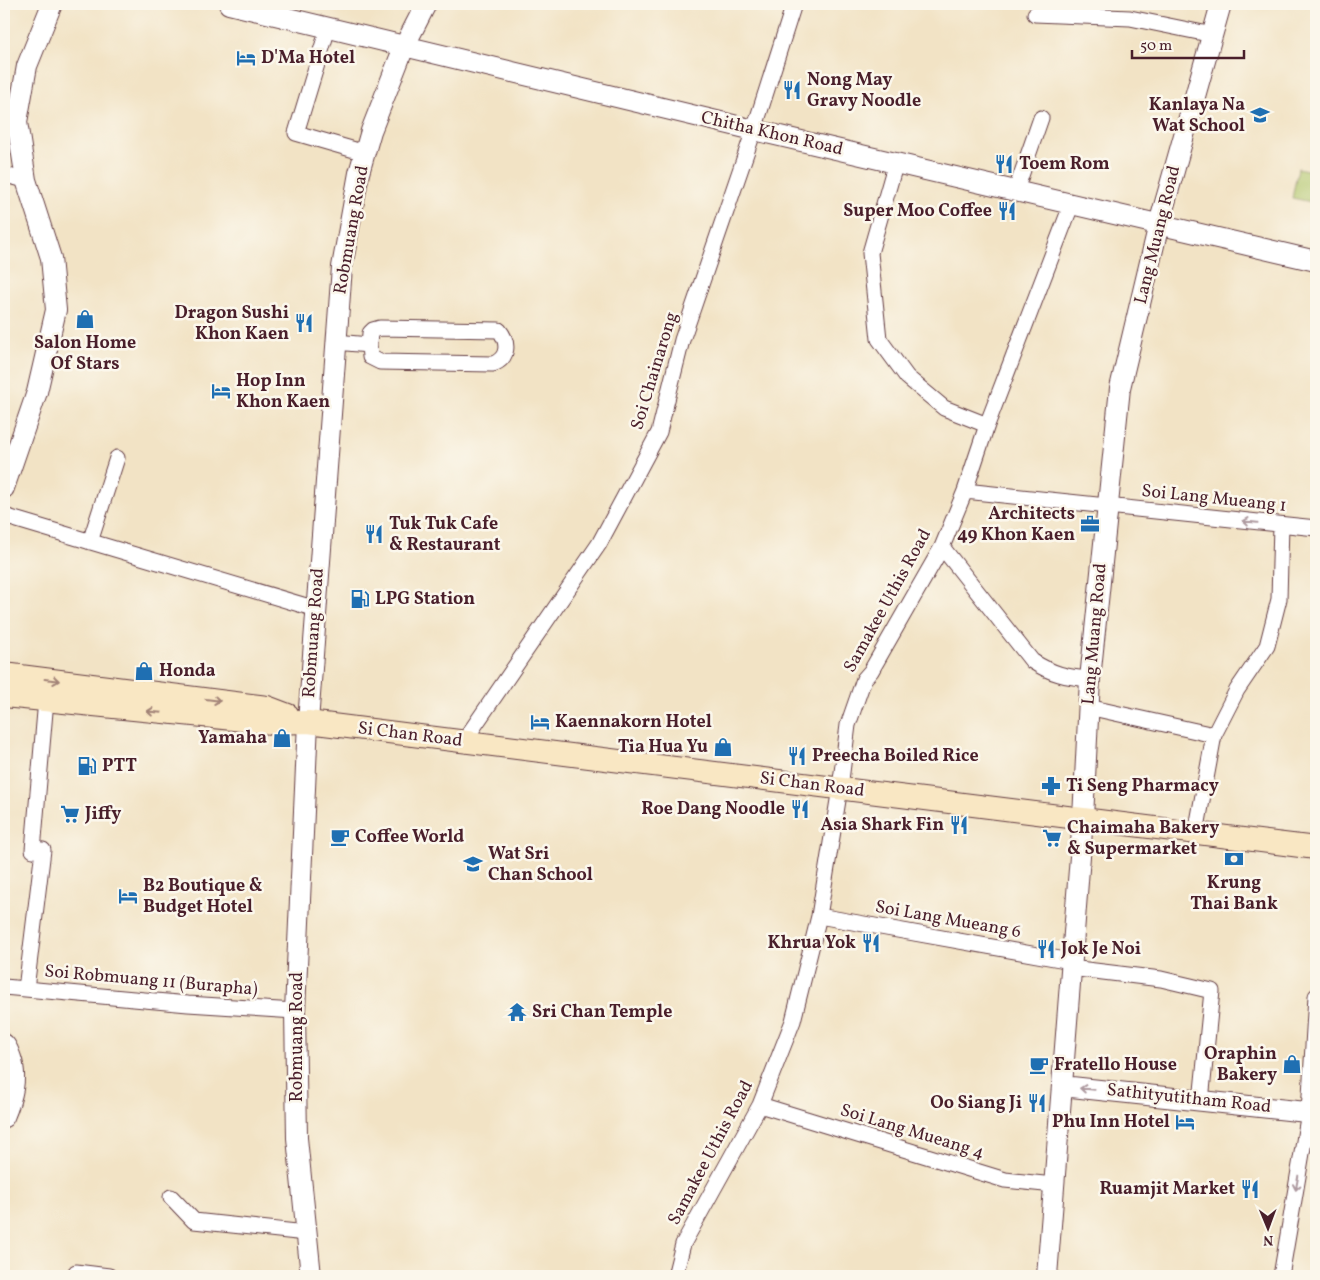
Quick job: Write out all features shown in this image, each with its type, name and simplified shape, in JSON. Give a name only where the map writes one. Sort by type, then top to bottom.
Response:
[{"type":"main road","name":"Si Chan Road","points":[[4,674],[267,707],[308,722]]},
{"type":"main road","name":"Si Chan Road","points":[[4,696],[272,723],[308,722],[1316,848]]},
{"type":"street","points":[[4,488],[38,392],[56,310],[51,258],[26,180],[17,122],[27,66],[52,4]]},
{"type":"street","name":"Chitha Khon Road","points":[[229,4],[754,130],[1316,261]]},
{"type":"street","name":"Robmuang Road","points":[[311,1276],[297,1138],[294,1011],[308,722],[342,267],[360,173],[371,131],[404,47],[426,4]]},
{"type":"street","name":"Soi Chainarong","points":[[464,741],[598,544],[659,432],[682,340],[754,130],[794,4]]},
{"type":"street","name":"Lang Muang Road","points":[[1047,1276],[1083,818],[1090,679],[1120,388],[1159,224],[1221,4]]},
{"type":"street","points":[[1035,14],[1129,11],[1213,35]]},
{"type":"street","points":[[328,28],[296,133],[365,153]]},
{"type":"street","points":[[1016,190],[1041,118]]},
{"type":"street","points":[[896,162],[870,253],[879,339],[907,377],[944,408],[987,425]]},
{"type":"street","points":[[4,175],[26,180]]},
{"type":"street","name":"Samakee Uthis Road","points":[[675,1276],[683,1244],[760,1105],[793,1021],[818,916],[840,788],[848,725],[864,679],[871,671],[942,548],[1072,203]]},
{"type":"street","points":[[380,328],[499,330],[505,337],[506,346],[504,356],[500,361],[493,364],[380,362],[370,356],[369,345],[370,333],[380,328]]},
{"type":"street","points":[[336,342],[369,345]]},
{"type":"street","points":[[90,542],[117,458]]},
{"type":"street","name":"Soi Lang Mueang 1","points":[[965,491],[1316,528]]},
{"type":"street","points":[[4,516],[316,609]]},
{"type":"street","points":[[1196,833],[1214,735],[1237,690],[1267,646],[1279,599],[1281,525]]},
{"type":"street","points":[[942,548],[1032,660],[1046,670],[1071,678],[1090,679]]},
{"type":"street","points":[[26,989],[43,850],[33,850],[46,700]]},
{"type":"street","points":[[1088,707],[1214,735]]},
{"type":"street","name":"Soi Lang Mueang 6","points":[[818,916],[1071,964],[1161,978],[1212,991],[1201,1101]]},
{"type":"street","name":"Soi Robmuang 11 (Burapha)","points":[[4,987],[188,1004],[294,1011]]},
{"type":"street","points":[[1281,1276],[1313,1112],[1316,996]]},
{"type":"street","points":[[4,1044],[7,1046],[15,1078],[4,1117]]},
{"type":"street","name":"Sathityutitham Road","points":[[1062,1086],[1313,1112]]},
{"type":"street","name":"Soi Lang Mueang 4","points":[[760,1105],[1005,1180],[1054,1185]]},
{"type":"street","points":[[171,1197],[194,1221],[306,1234]]},
{"type":"street","points":[[76,1272],[109,1276]]},
{"type":"green space","points":[[1298,168],[1316,172],[1316,203],[1292,198]]},
{"type":"place","name":"D'Ma Hotel","points":[[246,58]]},
{"type":"place","name":"Nong May Gravy Noodle","points":[[792,90]]},
{"type":"place","name":"Kanlaya Na Wat School","points":[[1260,115]]},
{"type":"place","name":"Toem Rom","points":[[1004,164]]},
{"type":"place","name":"Super Moo Coffee","points":[[1007,211]]},
{"type":"place","name":"Salon Home Of Stars","points":[[85,319]]},
{"type":"place","name":"Dragon Sushi Khon Kaen","points":[[304,323]]},
{"type":"place","name":"Hop Inn Khon Kaen","points":[[221,391]]},
{"type":"place","name":"Architects 49 Khon Kaen","points":[[1090,524]]},
{"type":"place","name":"Tuk Tuk Cafe & Restaurant","points":[[374,534]]},
{"type":"place","name":"LPG Station","points":[[360,599]]},
{"type":"place","name":"Honda","points":[[144,671]]},
{"type":"place","name":"Kaennakorn Hotel","points":[[540,722]]},
{"type":"place","name":"Yamaha","points":[[282,738]]},
{"type":"place","name":"Tia Hua Yu","points":[[723,747]]},
{"type":"place","name":"Preecha Boiled Rice","points":[[797,756]]},
{"type":"place","name":"PTT","points":[[87,766]]},
{"type":"place","name":"Ti Seng Pharmacy","points":[[1051,786]]},
{"type":"place","name":"Roe Dang Noodle","points":[[800,809]]},
{"type":"place","name":"Jiffy","points":[[70,814]]},
{"type":"place","name":"Asia Shark Fin","points":[[959,825]]},
{"type":"place","name":"Coffee World","points":[[340,837]]},
{"type":"place","name":"Chaimaha Bakery & Supermarket","points":[[1052,838]]},
{"type":"place","name":"Krung Thai Bank","points":[[1234,859]]},
{"type":"place","name":"Wat Sri Chan School","points":[[473,864]]},
{"type":"place","name":"B2 Boutique & Budget Hotel","points":[[128,896]]},
{"type":"place","name":"Khrua Yok","points":[[871,943]]},
{"type":"place","name":"Jok Je Noi","points":[[1046,949]]},
{"type":"place","name":"Sri Chan Temple","points":[[517,1012]]},
{"type":"place","name":"Oraphin Bakery","points":[[1292,1064]]},
{"type":"place","name":"Fratello House","points":[[1039,1065]]},
{"type":"place","name":"Oo Siang Ji","points":[[1037,1103]]},
{"type":"place","name":"Phu Inn Hotel","points":[[1185,1122]]},
{"type":"place","name":"Ruamjit Market","points":[[1250,1189]]}]
